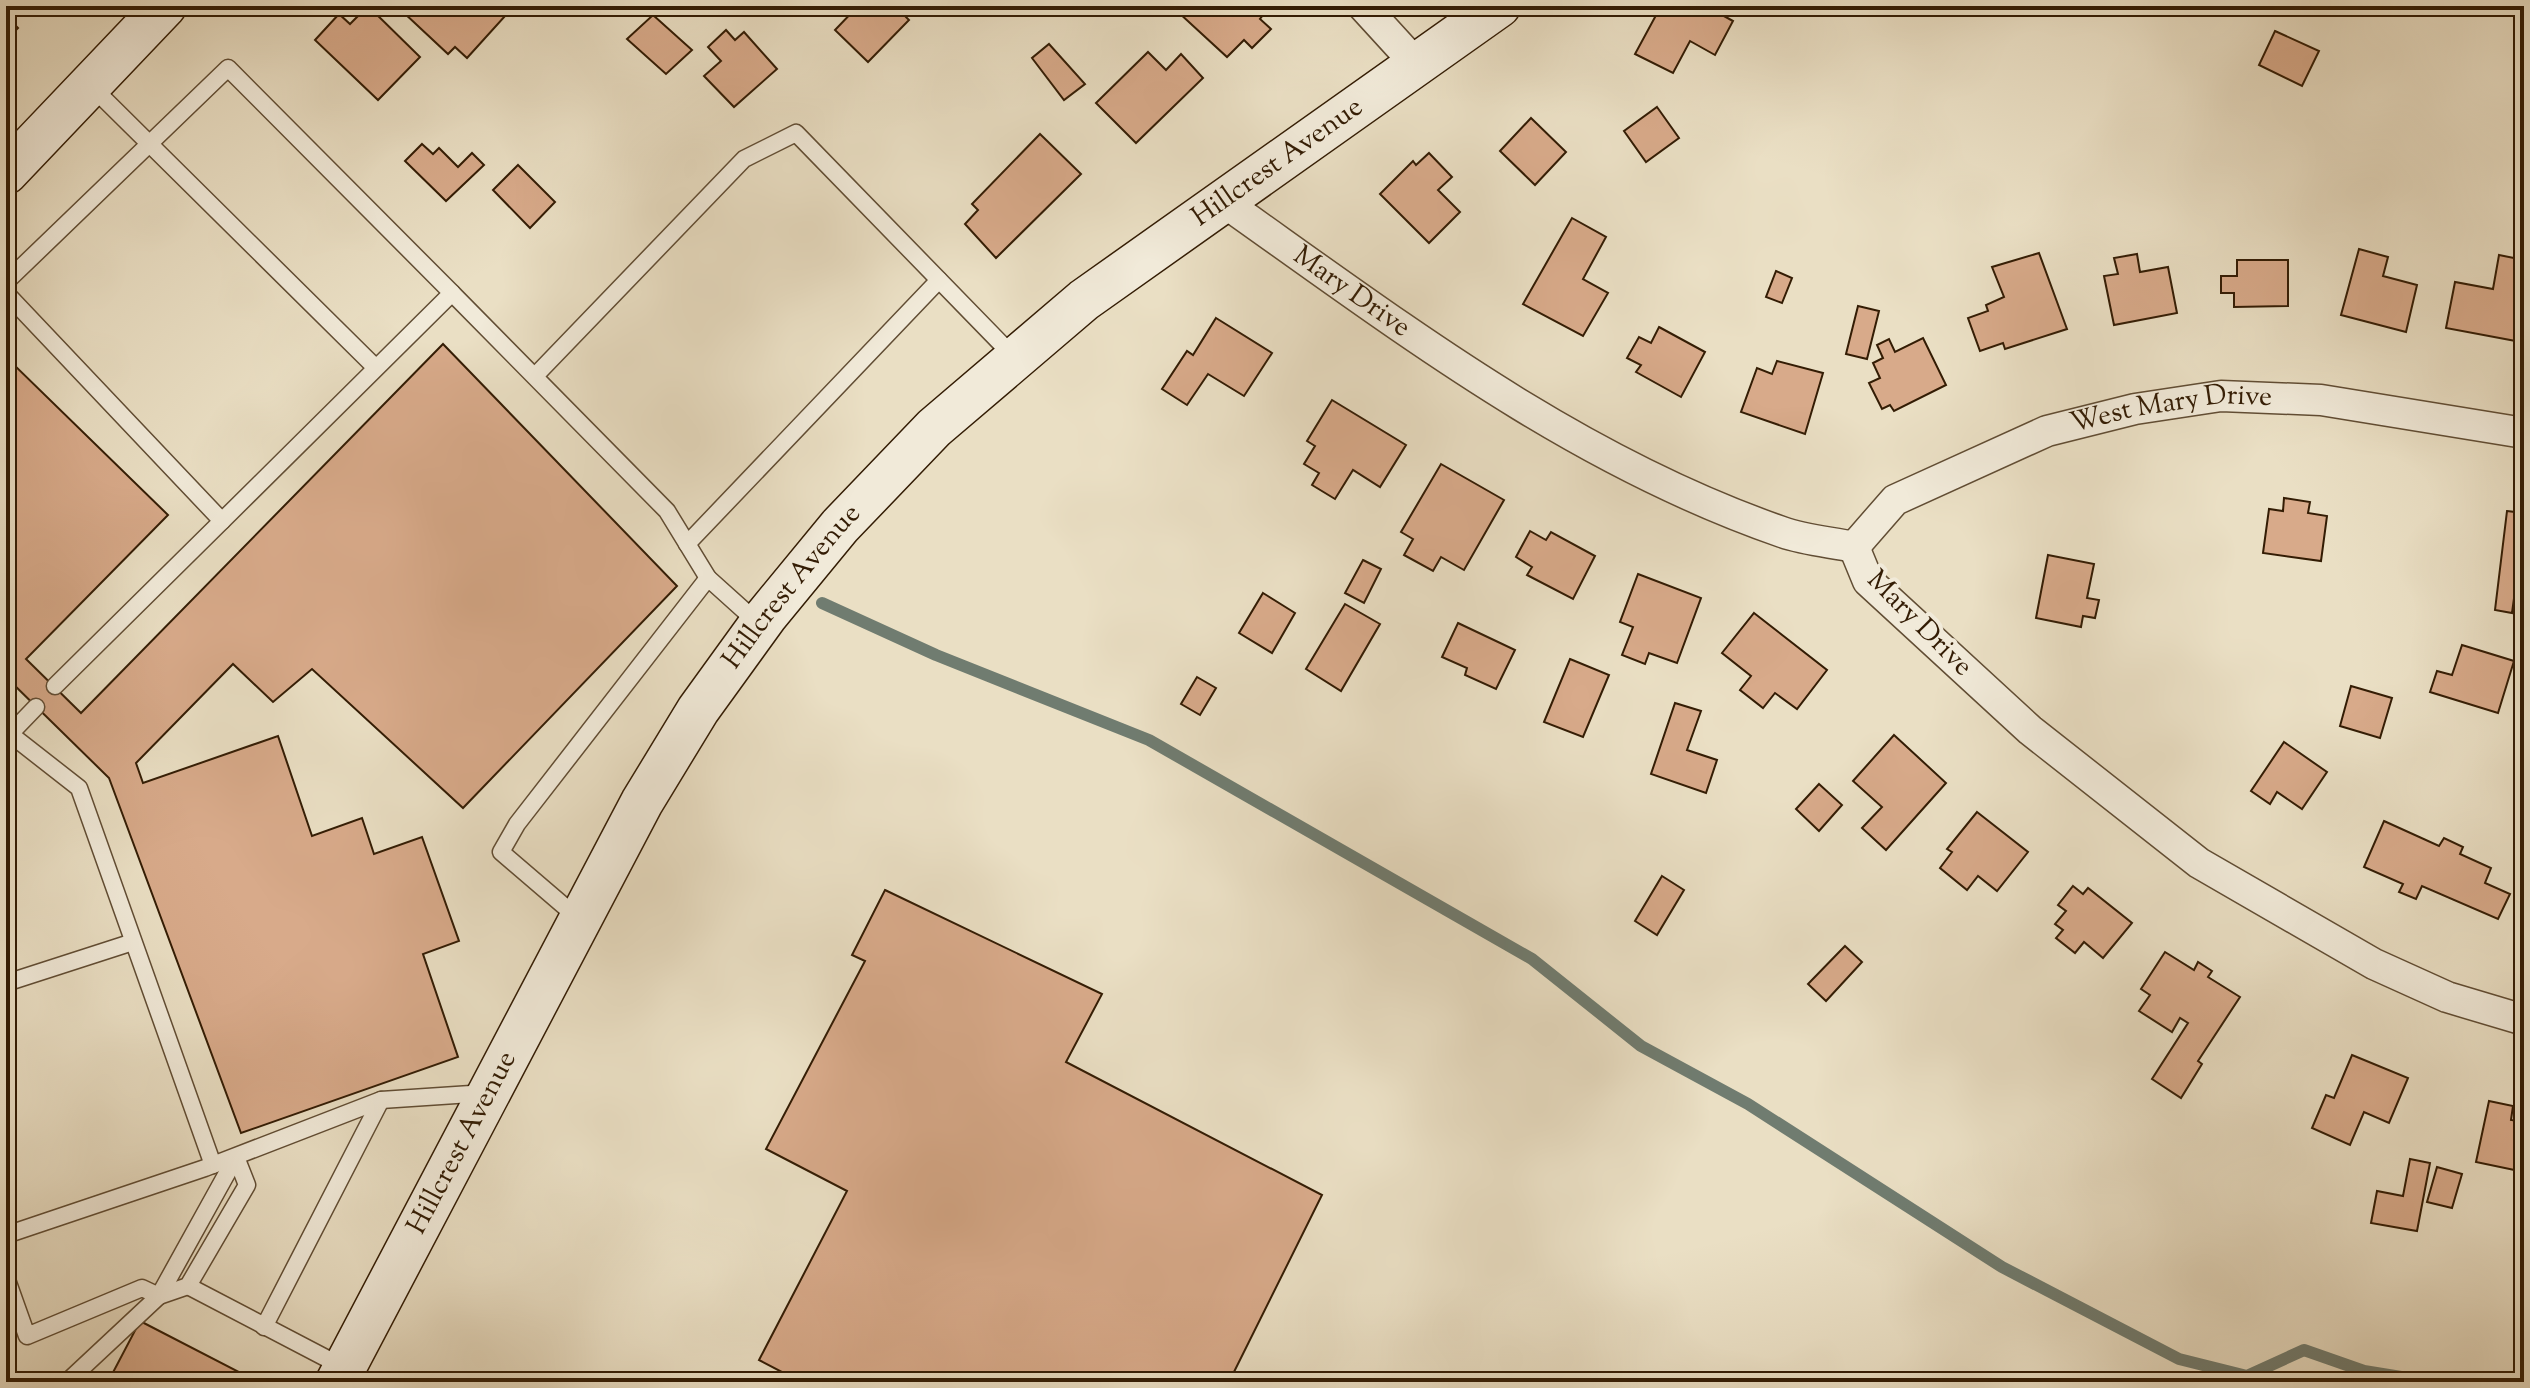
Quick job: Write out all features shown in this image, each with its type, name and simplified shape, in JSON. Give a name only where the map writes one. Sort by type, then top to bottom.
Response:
[{"type":"street","points":[[6,173],[165,6]]},
{"type":"street","points":[[1363,6],[1416,64]]},
{"type":"street","name":"Hillcrest Avenue","points":[[341,1375],[642,802],[698,710],[760,624],[840,526],[934,428],[1084,300],[1499,6]]},
{"type":"street","name":"Mary Drive","points":[[1224,202],[1453,364],[1558,431],[1654,478],[1784,533],[1854,547],[1868,581],[2018,719],[2199,863],[2374,964],[2447,997],[2524,1020]]},
{"type":"street","name":"West Mary Drive","points":[[1854,547],[1895,500],[2047,431],[2135,409],[2221,396],[2321,400],[2524,433]]},
{"type":"lane","points":[[6,282],[228,68],[667,511],[708,578],[760,624]]},
{"type":"lane","points":[[90,85],[375,367]]},
{"type":"lane","points":[[535,376],[744,159],[796,133],[1015,358]]},
{"type":"lane","points":[[687,544],[939,280]]},
{"type":"lane","points":[[6,293],[222,521]]},
{"type":"lane","points":[[55,686],[452,293]]},
{"type":"lane","points":[[579,919],[501,852],[517,824],[708,578]]},
{"type":"lane","points":[[36,707],[7,733],[79,788],[213,1165]]},
{"type":"lane","points":[[6,983],[133,942]]},
{"type":"lane","points":[[6,1235],[236,1157],[381,1100],[487,1093]]},
{"type":"lane","points":[[264,1327],[381,1100]]},
{"type":"lane","points":[[6,1277],[27,1336],[142,1288],[159,1296],[188,1286],[247,1185],[236,1157]]},
{"type":"lane","points":[[67,1382],[159,1296],[236,1157]]},
{"type":"lane","points":[[188,1286],[264,1327],[341,1375]]},
{"type":"building","points":[[368,6],[420,57],[378,100],[315,40],[339,14],[350,24]]},
{"type":"building","points":[[409,6],[514,6],[467,58],[455,47],[448,54],[403,12]]},
{"type":"building","points":[[858,6],[895,6],[909,20],[868,62],[835,30]]},
{"type":"building","points":[[1184,6],[1270,6],[1260,19],[1271,29],[1252,48],[1244,40],[1227,57],[1178,12]]},
{"type":"building","points":[[1661,6],[1715,6],[1713,10],[1733,21],[1715,55],[1690,41],[1673,73],[1635,54]]},
{"type":"building","points":[[653,15],[692,50],[666,74],[627,39]]},
{"type":"building","points":[[6,16],[18,28],[6,40]]},
{"type":"building","points":[[726,30],[735,40],[744,32],[777,69],[734,107],[704,76],[721,61],[708,47]]},
{"type":"building","points":[[2275,31],[2319,51],[2302,86],[2259,65]]},
{"type":"building","points":[[1049,44],[1085,84],[1064,100],[1032,58]]},
{"type":"building","points":[[1148,52],[1166,70],[1181,54],[1203,78],[1136,143],[1096,103]]},
{"type":"building","points":[[1657,107],[1679,138],[1646,162],[1624,131]]},
{"type":"building","points":[[1531,118],[1566,152],[1535,185],[1500,151]]},
{"type":"building","points":[[1040,134],[1081,174],[996,258],[965,224],[978,210],[972,204]]},
{"type":"building","points":[[422,144],[433,154],[439,148],[458,167],[472,153],[484,165],[446,201],[405,161]]},
{"type":"building","points":[[1429,153],[1452,177],[1438,190],[1460,212],[1429,243],[1380,194],[1413,161],[1416,165]]},
{"type":"building","points":[[518,165],[555,202],[530,228],[493,190]]},
{"type":"building","points":[[1572,218],[1606,237],[1583,279],[1608,293],[1583,336],[1523,304]]},
{"type":"building","points":[[2359,249],[2388,257],[2383,276],[2417,285],[2406,332],[2341,315]]},
{"type":"building","points":[[2039,253],[2067,329],[2005,349],[2003,343],[1980,351],[1968,318],[1988,311],[1986,305],[2004,297],[1992,267]]},
{"type":"building","points":[[2137,254],[2140,272],[2168,267],[2177,313],[2114,325],[2104,276],[2118,274],[2114,258]]},
{"type":"building","points":[[2499,255],[2524,260],[2521,342],[2446,328],[2455,282],[2493,289]]},
{"type":"building","points":[[2237,260],[2288,260],[2288,306],[2234,307],[2234,293],[2221,293],[2221,276],[2237,276]]},
{"type":"building","points":[[1776,271],[1792,278],[1782,303],[1766,297]]},
{"type":"building","points":[[1858,306],[1879,311],[1867,359],[1846,354]]},
{"type":"building","points":[[1216,318],[1272,353],[1244,396],[1208,374],[1187,405],[1162,389],[1187,351],[1193,355]]},
{"type":"building","points":[[1659,327],[1705,352],[1681,397],[1636,372],[1641,365],[1627,358],[1639,337],[1651,343]]},
{"type":"building","points":[[1923,338],[1946,385],[1894,411],[1890,405],[1882,409],[1869,383],[1880,378],[1873,363],[1883,358],[1877,345],[1889,339],[1895,352]]},
{"type":"building","points":[[443,344],[677,586],[463,808],[312,669],[273,702],[233,664],[136,763],[143,783],[278,736],[312,836],[362,818],[374,854],[422,837],[459,941],[423,954],[458,1057],[241,1133],[109,778],[6,677],[6,357],[168,515],[26,659],[81,713]]},
{"type":"building","points":[[1777,361],[1823,373],[1805,434],[1741,412],[1757,368],[1772,374]]},
{"type":"building","points":[[1332,400],[1406,445],[1380,487],[1353,470],[1335,499],[1312,485],[1319,473],[1304,464],[1315,446],[1307,441]]},
{"type":"building","points":[[1441,464],[1504,500],[1464,570],[1441,557],[1433,571],[1404,555],[1413,539],[1401,532]]},
{"type":"building","points":[[2284,498],[2310,502],[2308,513],[2327,516],[2321,561],[2263,553],[2269,509],[2283,511]]},
{"type":"building","points":[[2507,511],[2523,513],[2524,527],[2524,592],[2515,591],[2512,613],[2495,610]]},
{"type":"building","points":[[1530,531],[1546,540],[1551,532],[1595,556],[1573,599],[1527,575],[1532,567],[1516,557]]},
{"type":"building","points":[[2048,555],[2094,564],[2087,598],[2099,600],[2095,618],[2083,616],[2081,627],[2036,618]]},
{"type":"building","points":[[1363,560],[1381,569],[1364,603],[1345,593]]},
{"type":"building","points":[[1638,574],[1701,598],[1677,663],[1649,653],[1645,664],[1622,655],[1633,627],[1620,622]]},
{"type":"building","points":[[1263,593],[1295,613],[1272,653],[1239,633]]},
{"type":"building","points":[[1345,604],[1380,624],[1341,691],[1306,669]]},
{"type":"building","points":[[1754,613],[1827,670],[1797,709],[1775,693],[1763,708],[1740,690],[1751,676],[1722,653]]},
{"type":"building","points":[[1458,623],[1515,650],[1496,689],[1465,675],[1467,668],[1442,657]]},
{"type":"building","points":[[2462,645],[2514,661],[2498,713],[2430,692],[2437,671],[2452,675]]},
{"type":"building","points":[[1570,659],[1609,675],[1583,737],[1544,722]]},
{"type":"building","points":[[1197,677],[1216,688],[1200,715],[1181,704]]},
{"type":"building","points":[[2351,686],[2392,698],[2380,738],[2340,726]]},
{"type":"building","points":[[1675,703],[1701,711],[1687,750],[1717,760],[1706,793],[1651,774]]},
{"type":"building","points":[[1894,735],[1946,783],[1886,850],[1862,828],[1882,807],[1853,781]]},
{"type":"building","points":[[2284,742],[2327,772],[2302,809],[2277,792],[2270,804],[2251,791]]},
{"type":"building","points":[[1819,784],[1842,805],[1819,831],[1796,809]]},
{"type":"building","points":[[1977,812],[2028,852],[1997,891],[1978,876],[1967,890],[1940,868],[1952,852],[1947,849]]},
{"type":"building","points":[[2384,821],[2439,846],[2444,838],[2463,847],[2460,854],[2491,868],[2485,883],[2510,894],[2498,919],[2422,886],[2416,899],[2399,892],[2403,884],[2364,867]]},
{"type":"building","points":[[1662,876],[1684,890],[1657,935],[1635,921]]},
{"type":"building","points":[[2073,886],[2083,894],[2088,888],[2132,923],[2103,958],[2084,942],[2075,953],[2056,938],[2063,930],[2055,924],[2066,911],[2058,905]]},
{"type":"building","points":[[885,890],[1102,994],[1066,1062],[1322,1195],[1229,1382],[801,1382],[759,1360],[847,1191],[766,1149],[865,961],[852,955]]},
{"type":"building","points":[[1845,946],[1862,962],[1826,1001],[1808,984]]},
{"type":"building","points":[[2165,952],[2194,970],[2198,962],[2212,971],[2208,977],[2240,997],[2198,1061],[2202,1064],[2181,1098],[2152,1079],[2188,1023],[2180,1018],[2172,1032],[2139,1011],[2150,995],[2141,989]]},
{"type":"building","points":[[2352,1055],[2408,1078],[2389,1123],[2364,1112],[2350,1145],[2312,1128],[2326,1095],[2334,1098]]},
{"type":"building","points":[[2489,1101],[2513,1106],[2511,1120],[2524,1122],[2524,1172],[2476,1162]]},
{"type":"building","points":[[2410,1159],[2430,1163],[2417,1231],[2371,1223],[2377,1191],[2403,1196]]},
{"type":"building","points":[[2437,1167],[2462,1174],[2452,1208],[2427,1202]]},
{"type":"building","points":[[140,1321],[258,1382],[109,1380]]},
{"type":"waterway","points":[[822,603],[936,655],[1149,740],[1532,959],[1641,1046],[1748,1104],[2002,1267],[2179,1359],[2247,1376],[2304,1350],[2364,1371],[2432,1382]]}]
